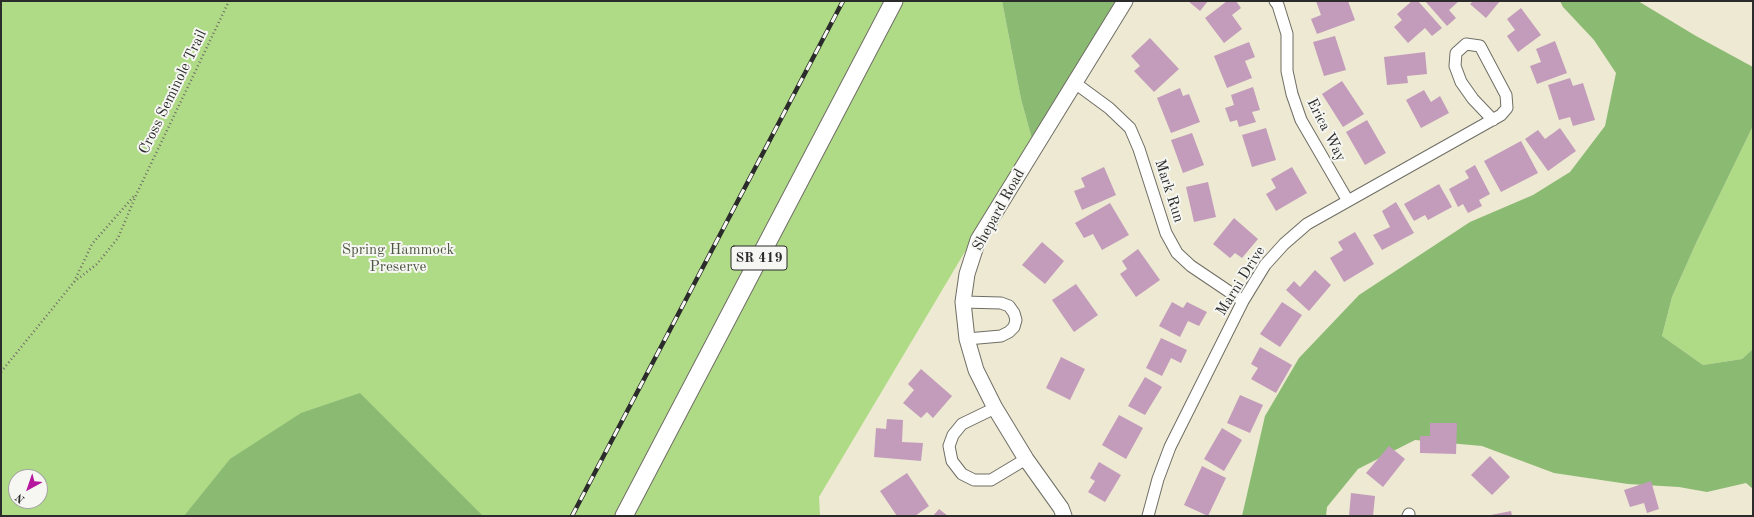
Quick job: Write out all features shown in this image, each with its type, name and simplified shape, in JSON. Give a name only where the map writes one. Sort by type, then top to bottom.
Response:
[{"type":"main road","name":"SR 419","points":[[624,516],[894,1]]},
{"type":"street","name":"Shepard Road","points":[[1064,516],[1061,508],[1026,459],[995,408],[976,370],[967,339],[963,302],[967,274],[978,240],[1125,1]]},
{"type":"street","name":"Erica Way","points":[[1275,1],[1278,5],[1287,34],[1288,71],[1292,94],[1301,120],[1348,201]]},
{"type":"street","name":"Marni Drive","points":[[1148,516],[1158,479],[1170,447],[1243,300],[1265,265],[1284,244],[1307,224],[1493,120],[1501,115],[1507,108],[1506,95],[1480,46],[1466,44],[1456,53],[1455,66],[1461,82],[1473,99],[1493,120]]},
{"type":"street","name":"Mark Run","points":[[1075,83],[1109,108],[1130,128],[1139,149],[1166,233],[1177,253],[1191,266],[1243,300]]},
{"type":"street","points":[[963,302],[1001,303],[1009,306],[1014,313],[1016,320],[1014,327],[1002,336],[967,339]]},
{"type":"street","points":[[995,408],[962,424],[953,435],[949,446],[952,461],[962,474],[974,480],[991,480],[1026,459]]},
{"type":"path","name":"Cross Seminole Trail","points":[[137,193],[229,1]]},
{"type":"path","points":[[74,282],[92,244],[137,193]]},
{"type":"path","points":[[1,372],[74,282],[97,264],[110,250],[118,238],[137,193]]},
{"type":"green space","name":"Spring Hammock Preserve","points":[[1,1],[887,1],[616,516],[1,516]]},
{"type":"green space","points":[[902,1],[1002,1],[1021,99],[1032,139],[819,497],[820,516],[632,516]]},
{"type":"green space","points":[[1002,1],[1116,1],[1032,139],[1021,99]]},
{"type":"green space","points":[[1560,1],[1638,1],[1696,36],[1753,67],[1753,126],[1697,241],[1672,297],[1662,336],[1703,365],[1742,359],[1753,349],[1753,489],[1746,483],[1707,492],[1679,487],[1628,484],[1554,473],[1482,446],[1415,440],[1358,469],[1327,507],[1326,516],[1242,516],[1265,416],[1299,358],[1359,295],[1470,222],[1533,195],[1570,172],[1605,126],[1616,73],[1594,40],[1563,7]]},
{"type":"green space","points":[[1753,126],[1753,349],[1742,359],[1703,365],[1662,336],[1672,297],[1697,241]]},
{"type":"green space","points":[[360,393],[483,516],[184,516],[230,459],[301,413]]},
{"type":"building","points":[[1188,1],[1208,1],[1200,11]]},
{"type":"building","points":[[1227,1],[1236,1],[1241,8],[1232,15],[1242,29],[1224,43],[1205,18]]},
{"type":"building","points":[[1316,1],[1348,1],[1355,20],[1317,34],[1311,19],[1321,15]]},
{"type":"building","points":[[1412,1],[1418,1],[1442,28],[1432,36],[1425,28],[1408,43],[1394,27],[1402,20],[1397,14]]},
{"type":"building","points":[[1425,1],[1459,1],[1449,10],[1456,18],[1447,26]]},
{"type":"building","points":[[1473,1],[1500,1],[1486,18],[1470,4]]},
{"type":"building","points":[[1521,8],[1541,35],[1518,52],[1507,36],[1515,30],[1507,19]]},
{"type":"building","points":[[1335,36],[1346,70],[1324,76],[1313,42]]},
{"type":"building","points":[[1150,38],[1179,69],[1154,92],[1134,71],[1140,66],[1131,56]]},
{"type":"building","points":[[1555,41],[1567,73],[1537,84],[1530,66],[1541,62],[1536,49]]},
{"type":"building","points":[[1249,42],[1255,57],[1245,61],[1252,78],[1227,88],[1214,56]]},
{"type":"building","points":[[1425,52],[1427,74],[1407,76],[1408,83],[1387,85],[1384,57]]},
{"type":"building","points":[[1570,78],[1573,86],[1583,83],[1595,120],[1573,126],[1570,117],[1559,120],[1548,85]]},
{"type":"building","points":[[1342,81],[1364,114],[1343,127],[1322,94]]},
{"type":"building","points":[[1253,87],[1260,110],[1252,112],[1256,122],[1239,127],[1237,120],[1230,122],[1225,108],[1234,105],[1231,95]]},
{"type":"building","points":[[1180,88],[1183,96],[1189,94],[1200,122],[1171,133],[1157,98]]},
{"type":"building","points":[[1424,90],[1431,102],[1440,96],[1449,113],[1421,128],[1406,100]]},
{"type":"building","points":[[1367,120],[1386,153],[1365,165],[1346,132]]},
{"type":"building","points":[[1266,128],[1276,160],[1252,167],[1242,135]]},
{"type":"building","points":[[1560,128],[1576,151],[1548,171],[1525,139],[1538,130],[1545,139]]},
{"type":"building","points":[[1192,133],[1204,165],[1183,173],[1171,140]]},
{"type":"building","points":[[1521,141],[1538,173],[1501,192],[1484,161]]},
{"type":"building","points":[[1475,165],[1490,194],[1479,200],[1482,206],[1468,213],[1463,204],[1458,207],[1449,189],[1469,178],[1465,171]]},
{"type":"building","points":[[1104,167],[1116,195],[1082,210],[1074,191],[1085,187],[1081,178]]},
{"type":"building","points":[[1292,167],[1307,193],[1276,211],[1266,194],[1276,188],[1271,179]]},
{"type":"building","points":[[1208,182],[1216,217],[1194,222],[1186,187]]},
{"type":"building","points":[[1439,184],[1452,207],[1428,220],[1425,215],[1414,221],[1404,204]]},
{"type":"building","points":[[1396,202],[1414,233],[1382,250],[1373,235],[1390,227],[1382,211]]},
{"type":"building","points":[[1110,203],[1129,235],[1102,250],[1093,234],[1084,238],[1075,223]]},
{"type":"building","points":[[1234,218],[1258,239],[1242,258],[1235,253],[1230,258],[1213,244]]},
{"type":"building","points":[[1355,232],[1374,264],[1344,282],[1330,258],[1343,250],[1338,242]]},
{"type":"building","points":[[1042,242],[1064,261],[1045,284],[1022,265]]},
{"type":"building","points":[[1138,249],[1160,280],[1136,297],[1120,274],[1127,269],[1122,261]]},
{"type":"building","points":[[1315,270],[1331,285],[1309,311],[1286,290],[1294,281],[1300,287]]},
{"type":"building","points":[[1076,284],[1098,315],[1074,332],[1052,300]]},
{"type":"building","points":[[1172,302],[1183,308],[1187,302],[1207,312],[1199,326],[1188,321],[1180,337],[1159,326]]},
{"type":"building","points":[[1282,302],[1302,315],[1280,347],[1260,334]]},
{"type":"building","points":[[1161,338],[1187,350],[1181,363],[1171,358],[1162,376],[1146,368]]},
{"type":"building","points":[[1260,347],[1292,365],[1276,393],[1251,379],[1258,368],[1251,364]]},
{"type":"building","points":[[1061,357],[1085,369],[1070,400],[1046,388]]},
{"type":"building","points":[[921,369],[952,396],[933,418],[927,412],[921,418],[903,403],[914,390],[908,384]]},
{"type":"building","points":[[1145,377],[1162,387],[1145,415],[1128,406]]},
{"type":"building","points":[[1240,395],[1263,405],[1250,433],[1227,423]]},
{"type":"building","points":[[1119,415],[1143,428],[1126,459],[1102,445]]},
{"type":"building","points":[[887,419],[903,420],[902,442],[923,443],[921,461],[874,457],[876,428],[886,429]]},
{"type":"building","points":[[1430,423],[1457,423],[1456,454],[1420,453],[1420,436],[1430,436]]},
{"type":"building","points":[[1222,428],[1242,440],[1224,471],[1204,459]]},
{"type":"building","points":[[1389,446],[1405,459],[1383,487],[1366,473]]},
{"type":"building","points":[[1490,456],[1510,477],[1492,495],[1471,475]]},
{"type":"building","points":[[1099,462],[1121,475],[1105,502],[1088,492],[1095,481],[1090,478]]},
{"type":"building","points":[[1202,466],[1226,478],[1208,516],[1184,505]]},
{"type":"building","points":[[907,473],[929,506],[915,516],[897,516],[880,491]]},
{"type":"building","points":[[1651,481],[1659,509],[1647,513],[1644,503],[1630,507],[1624,490]]},
{"type":"building","points":[[1351,493],[1375,496],[1373,516],[1349,516]]},
{"type":"building","points":[[939,509],[948,516],[933,516]]},
{"type":"building","points":[[1511,511],[1512,516],[1491,516],[1491,515]]},
{"type":"railway","points":[[572,516],[843,1]]}]
